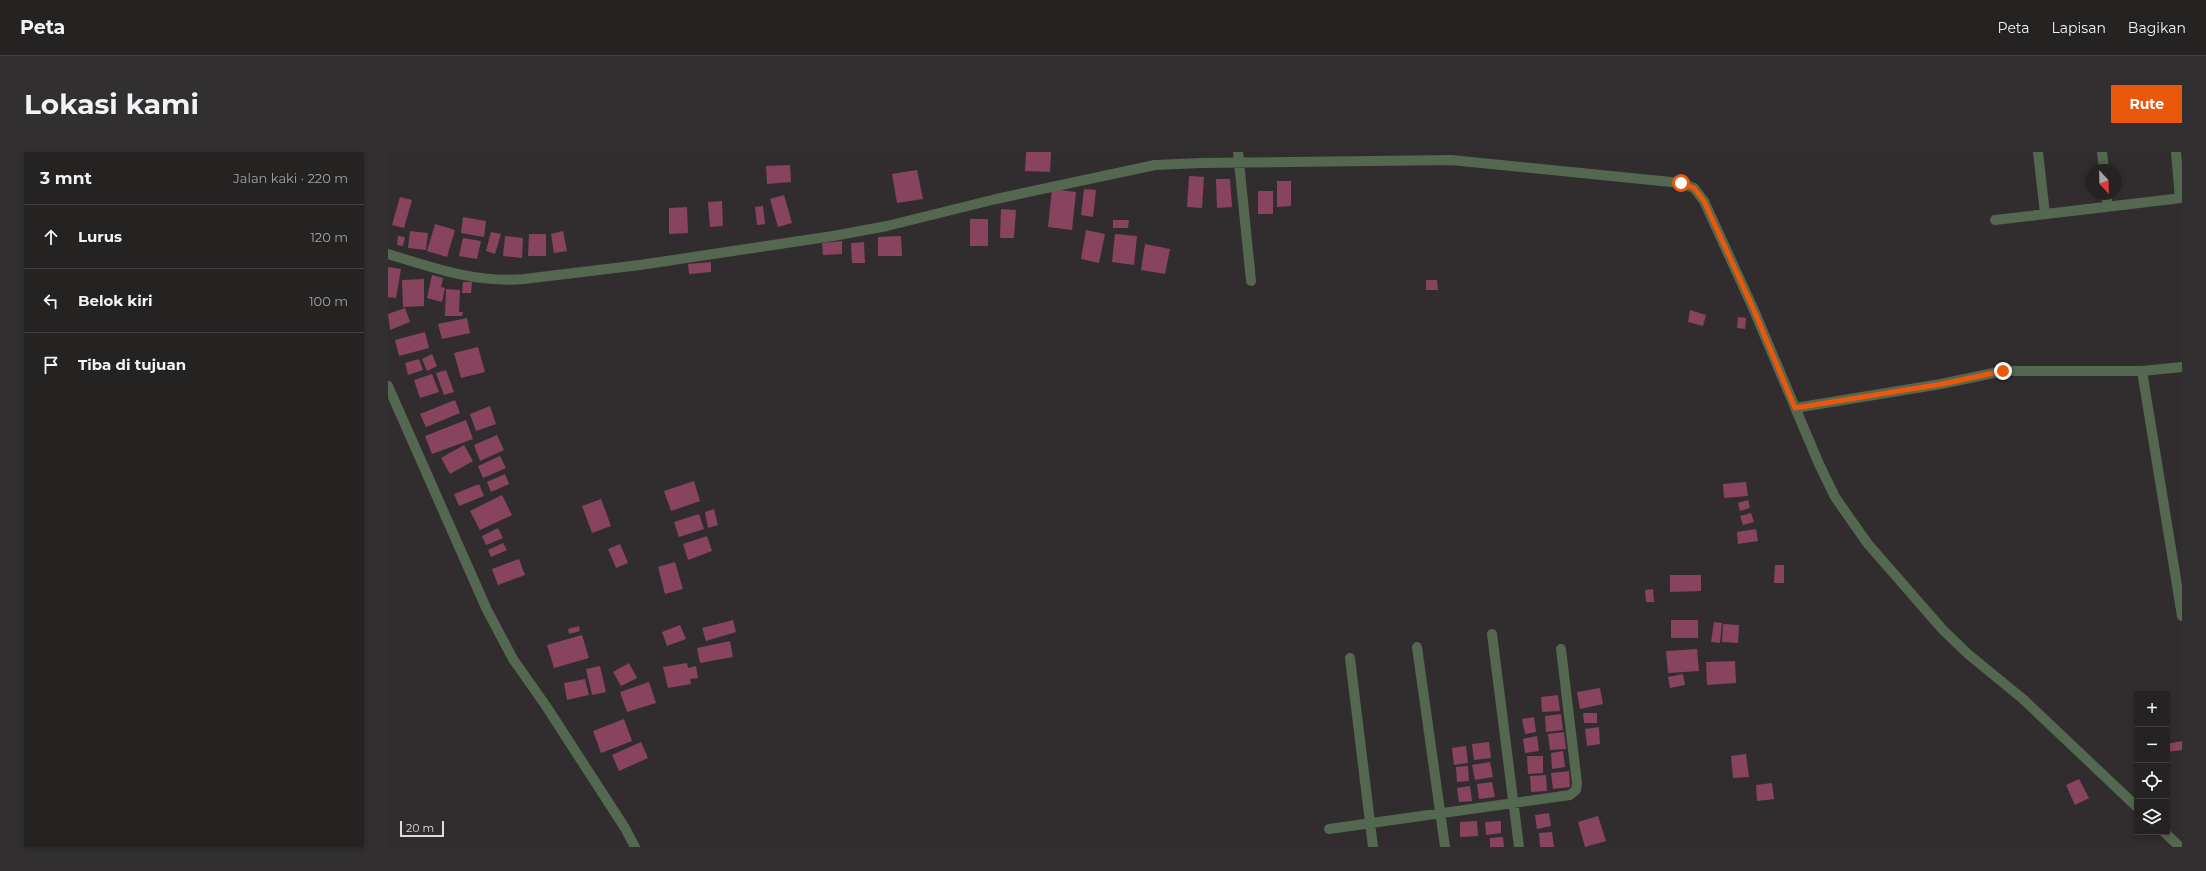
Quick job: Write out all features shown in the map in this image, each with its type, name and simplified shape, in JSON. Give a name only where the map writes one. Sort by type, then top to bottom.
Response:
[{"type":"street","points":[[1238,152],[1251,281]]},
{"type":"street","points":[[2038,152],[2045,214]]},
{"type":"street","points":[[2102,152],[2103,164]]},
{"type":"street","points":[[1995,220],[2181,198],[2176,152]]},
{"type":"street","points":[[388,254],[471,278],[505,281],[524,279],[640,265],[833,236],[894,224],[996,199],[1155,165],[1450,156],[1681,183],[1694,188],[1704,201],[1753,308],[1834,497],[1868,544],[1943,630],[1968,654],[2023,699],[2134,805]]},
{"type":"street","points":[[2107,200],[2108,207]]},
{"type":"street","points":[[1795,408],[1942,384],[2003,371],[2142,371],[2182,368]]},
{"type":"street","points":[[2142,371],[2182,616]]},
{"type":"street","points":[[388,386],[488,610],[513,659],[546,706],[625,828],[635,847]]},
{"type":"street","points":[[1492,634],[1512,802],[1519,847]]},
{"type":"street","points":[[1417,647],[1444,847]]},
{"type":"street","points":[[1329,829],[1570,794],[1576,790],[1577,783],[1561,649]]},
{"type":"street","points":[[1350,658],[1373,847]]},
{"type":"street","points":[[2167,835],[2180,847]]},
{"type":"building","points":[[1026,152],[1051,152],[1050,172],[1025,171]]},
{"type":"building","points":[[790,165],[791,182],[767,184],[766,166]]},
{"type":"building","points":[[917,170],[923,199],[897,203],[892,174]]},
{"type":"building","points":[[1189,176],[1204,177],[1202,208],[1187,207]]},
{"type":"building","points":[[1216,179],[1230,179],[1232,207],[1217,208]]},
{"type":"building","points":[[1277,181],[1291,181],[1291,206],[1277,207]]},
{"type":"building","points":[[1052,189],[1076,192],[1072,230],[1048,227]]},
{"type":"building","points":[[1084,189],[1096,190],[1093,217],[1081,215]]},
{"type":"building","points":[[1258,191],[1273,191],[1273,214],[1258,214]]},
{"type":"building","points":[[784,195],[792,223],[778,227],[770,199]]},
{"type":"building","points":[[400,197],[412,200],[404,228],[392,225]]},
{"type":"building","points":[[722,201],[723,226],[710,227],[708,202]]},
{"type":"building","points":[[763,206],[765,224],[757,225],[755,207]]},
{"type":"building","points":[[687,207],[688,233],[669,234],[669,208]]},
{"type":"building","points":[[1001,209],[1016,210],[1014,238],[1000,238]]},
{"type":"building","points":[[463,217],[486,221],[484,237],[461,233]]},
{"type":"building","points":[[970,219],[988,219],[988,246],[970,246]]},
{"type":"building","points":[[1113,220],[1129,220],[1128,228],[1113,228]]},
{"type":"building","points":[[435,224],[455,230],[447,257],[427,251]]},
{"type":"building","points":[[1086,230],[1105,234],[1099,263],[1081,259]]},
{"type":"building","points":[[410,231],[428,233],[426,250],[408,248]]},
{"type":"building","points":[[563,231],[567,251],[554,253],[551,234]]},
{"type":"building","points":[[491,232],[501,234],[495,254],[486,251]]},
{"type":"building","points":[[529,234],[546,234],[546,256],[528,256]]},
{"type":"building","points":[[1115,234],[1137,236],[1134,265],[1112,262]]},
{"type":"building","points":[[398,236],[405,237],[403,246],[397,245]]},
{"type":"building","points":[[505,236],[523,238],[522,258],[503,256]]},
{"type":"building","points":[[901,236],[902,256],[878,256],[878,237]]},
{"type":"building","points":[[463,238],[481,241],[477,259],[459,256]]},
{"type":"building","points":[[842,241],[842,254],[823,255],[822,243]]},
{"type":"building","points":[[864,242],[865,263],[852,263],[851,243]]},
{"type":"building","points":[[1145,244],[1170,249],[1165,274],[1141,270]]},
{"type":"building","points":[[711,262],[711,272],[689,274],[688,264]]},
{"type":"building","points":[[388,267],[401,269],[396,298],[388,297]]},
{"type":"building","points":[[432,275],[443,278],[441,287],[445,288],[442,302],[427,298]]},
{"type":"building","points":[[424,279],[424,306],[403,307],[402,280]]},
{"type":"building","points":[[1426,280],[1437,280],[1438,290],[1426,290]]},
{"type":"building","points":[[463,282],[472,282],[471,293],[462,293]]},
{"type":"building","points":[[446,289],[460,290],[459,312],[463,312],[462,316],[445,316]]},
{"type":"building","points":[[405,308],[410,322],[390,330],[388,314]]},
{"type":"building","points":[[1690,310],[1706,315],[1703,326],[1688,322]]},
{"type":"building","points":[[1738,317],[1746,318],[1745,329],[1737,328]]},
{"type":"building","points":[[467,318],[470,333],[442,339],[438,324]]},
{"type":"building","points":[[425,332],[429,348],[399,356],[395,340]]},
{"type":"building","points":[[478,347],[485,372],[461,378],[454,353]]},
{"type":"building","points":[[432,354],[437,366],[427,371],[422,359]]},
{"type":"building","points":[[419,359],[423,370],[408,375],[405,363]]},
{"type":"building","points":[[446,370],[454,392],[444,395],[436,373]]},
{"type":"building","points":[[432,374],[439,392],[420,398],[414,380]]},
{"type":"building","points":[[455,400],[460,413],[426,427],[420,414]]},
{"type":"building","points":[[490,406],[496,424],[476,431],[470,414]]},
{"type":"building","points":[[466,420],[473,439],[432,454],[425,436]]},
{"type":"building","points":[[497,435],[504,450],[480,461],[474,445]]},
{"type":"building","points":[[464,445],[473,461],[450,474],[441,458]]},
{"type":"building","points":[[500,456],[506,468],[483,478],[478,466]]},
{"type":"building","points":[[505,474],[509,484],[491,492],[487,482]]},
{"type":"building","points":[[694,481],[700,501],[671,511],[664,491]]},
{"type":"building","points":[[1746,482],[1748,496],[1724,498],[1723,484]]},
{"type":"building","points":[[479,484],[484,496],[459,506],[454,494]]},
{"type":"building","points":[[502,495],[512,515],[480,530],[470,511]]},
{"type":"building","points":[[601,499],[611,526],[592,533],[582,506]]},
{"type":"building","points":[[1748,500],[1750,508],[1740,511],[1738,503]]},
{"type":"building","points":[[714,509],[718,525],[708,528],[705,512]]},
{"type":"building","points":[[1751,513],[1754,522],[1743,525],[1740,516]]},
{"type":"building","points":[[699,514],[704,529],[679,537],[674,522]]},
{"type":"building","points":[[498,528],[503,538],[486,545],[482,536]]},
{"type":"building","points":[[1756,529],[1758,541],[1738,544],[1737,532]]},
{"type":"building","points":[[707,536],[712,551],[688,560],[683,544]]},
{"type":"building","points":[[503,543],[507,550],[491,557],[488,550]]},
{"type":"building","points":[[620,544],[628,563],[616,568],[608,549]]},
{"type":"building","points":[[519,559],[525,575],[498,585],[492,569]]},
{"type":"building","points":[[675,562],[683,589],[665,594],[658,567]]},
{"type":"building","points":[[1775,565],[1784,565],[1784,583],[1774,583]]},
{"type":"building","points":[[1670,575],[1701,575],[1701,591],[1670,592]]},
{"type":"building","points":[[1653,589],[1654,602],[1646,602],[1645,590]]},
{"type":"building","points":[[733,620],[736,632],[706,641],[702,628]]},
{"type":"building","points":[[1671,620],[1698,620],[1698,638],[1671,638]]},
{"type":"building","points":[[1714,622],[1722,623],[1720,643],[1711,642]]},
{"type":"building","points":[[1723,624],[1739,625],[1738,643],[1722,642]]},
{"type":"building","points":[[680,625],[686,639],[667,646],[662,632]]},
{"type":"building","points":[[579,626],[580,631],[569,634],[568,629]]},
{"type":"building","points":[[582,635],[589,658],[554,668],[547,645]]},
{"type":"building","points":[[730,641],[733,657],[700,663],[697,648]]},
{"type":"building","points":[[1697,649],[1699,671],[1668,673],[1666,651]]},
{"type":"building","points":[[1735,661],[1736,683],[1707,685],[1706,662]]},
{"type":"building","points":[[629,663],[637,678],[621,686],[613,672]]},
{"type":"building","points":[[687,663],[688,668],[696,666],[698,678],[690,679],[691,684],[668,688],[663,667]]},
{"type":"building","points":[[600,666],[606,692],[592,695],[586,669]]},
{"type":"building","points":[[1683,674],[1685,685],[1670,688],[1668,677]]},
{"type":"building","points":[[585,679],[589,695],[567,700],[564,683]]},
{"type":"building","points":[[649,682],[656,703],[627,712],[620,692]]},
{"type":"building","points":[[1600,688],[1603,704],[1580,709],[1577,692]]},
{"type":"building","points":[[1558,695],[1560,711],[1542,712],[1541,697]]},
{"type":"building","points":[[1583,713],[1597,713],[1597,723],[1584,723]]},
{"type":"building","points":[[1561,714],[1563,730],[1546,732],[1545,716]]},
{"type":"building","points":[[1534,717],[1536,732],[1525,734],[1522,719]]},
{"type":"building","points":[[624,719],[632,741],[601,753],[593,731]]},
{"type":"building","points":[[1599,727],[1600,744],[1587,746],[1585,729]]},
{"type":"building","points":[[1564,732],[1566,749],[1550,750],[1548,734]]},
{"type":"building","points":[[1537,736],[1539,751],[1525,753],[1523,739]]},
{"type":"building","points":[[2182,741],[2182,750],[2170,752],[2170,743]]},
{"type":"building","points":[[641,742],[648,758],[619,771],[612,755]]},
{"type":"building","points":[[1489,742],[1491,758],[1474,760],[1472,744]]},
{"type":"building","points":[[1466,746],[1468,763],[1454,765],[1452,748]]},
{"type":"building","points":[[1563,751],[1565,767],[1552,769],[1551,753]]},
{"type":"building","points":[[1746,754],[1749,777],[1733,778],[1731,756]]},
{"type":"building","points":[[1527,756],[1543,756],[1543,773],[1528,774]]},
{"type":"building","points":[[1490,762],[1493,777],[1475,780],[1472,765]]},
{"type":"building","points":[[1468,766],[1469,781],[1457,782],[1456,767]]},
{"type":"building","points":[[1569,771],[1570,787],[1553,789],[1551,773]]},
{"type":"building","points":[[1546,775],[1547,791],[1531,792],[1530,776]]},
{"type":"building","points":[[2079,779],[2089,798],[2075,805],[2066,785]]},
{"type":"building","points":[[1492,782],[1495,797],[1479,799],[1477,784]]},
{"type":"building","points":[[1772,783],[1774,799],[1757,801],[1756,785]]},
{"type":"building","points":[[1470,786],[1472,801],[1459,802],[1457,788]]},
{"type":"building","points":[[1549,813],[1551,826],[1537,829],[1535,815]]},
{"type":"building","points":[[1598,816],[1606,841],[1585,847],[1578,822]]},
{"type":"building","points":[[1477,821],[1478,836],[1460,837],[1460,822]]},
{"type":"building","points":[[1501,821],[1501,833],[1486,835],[1485,822]]},
{"type":"building","points":[[1552,832],[1554,847],[1540,847],[1539,833]]},
{"type":"building","points":[[1503,837],[1504,847],[1490,847],[1490,838]]},
{"type":"route","points":[[1681,183],[1694,188],[1704,201],[1753,308],[1795,408],[1942,384],[2003,371]]}]
